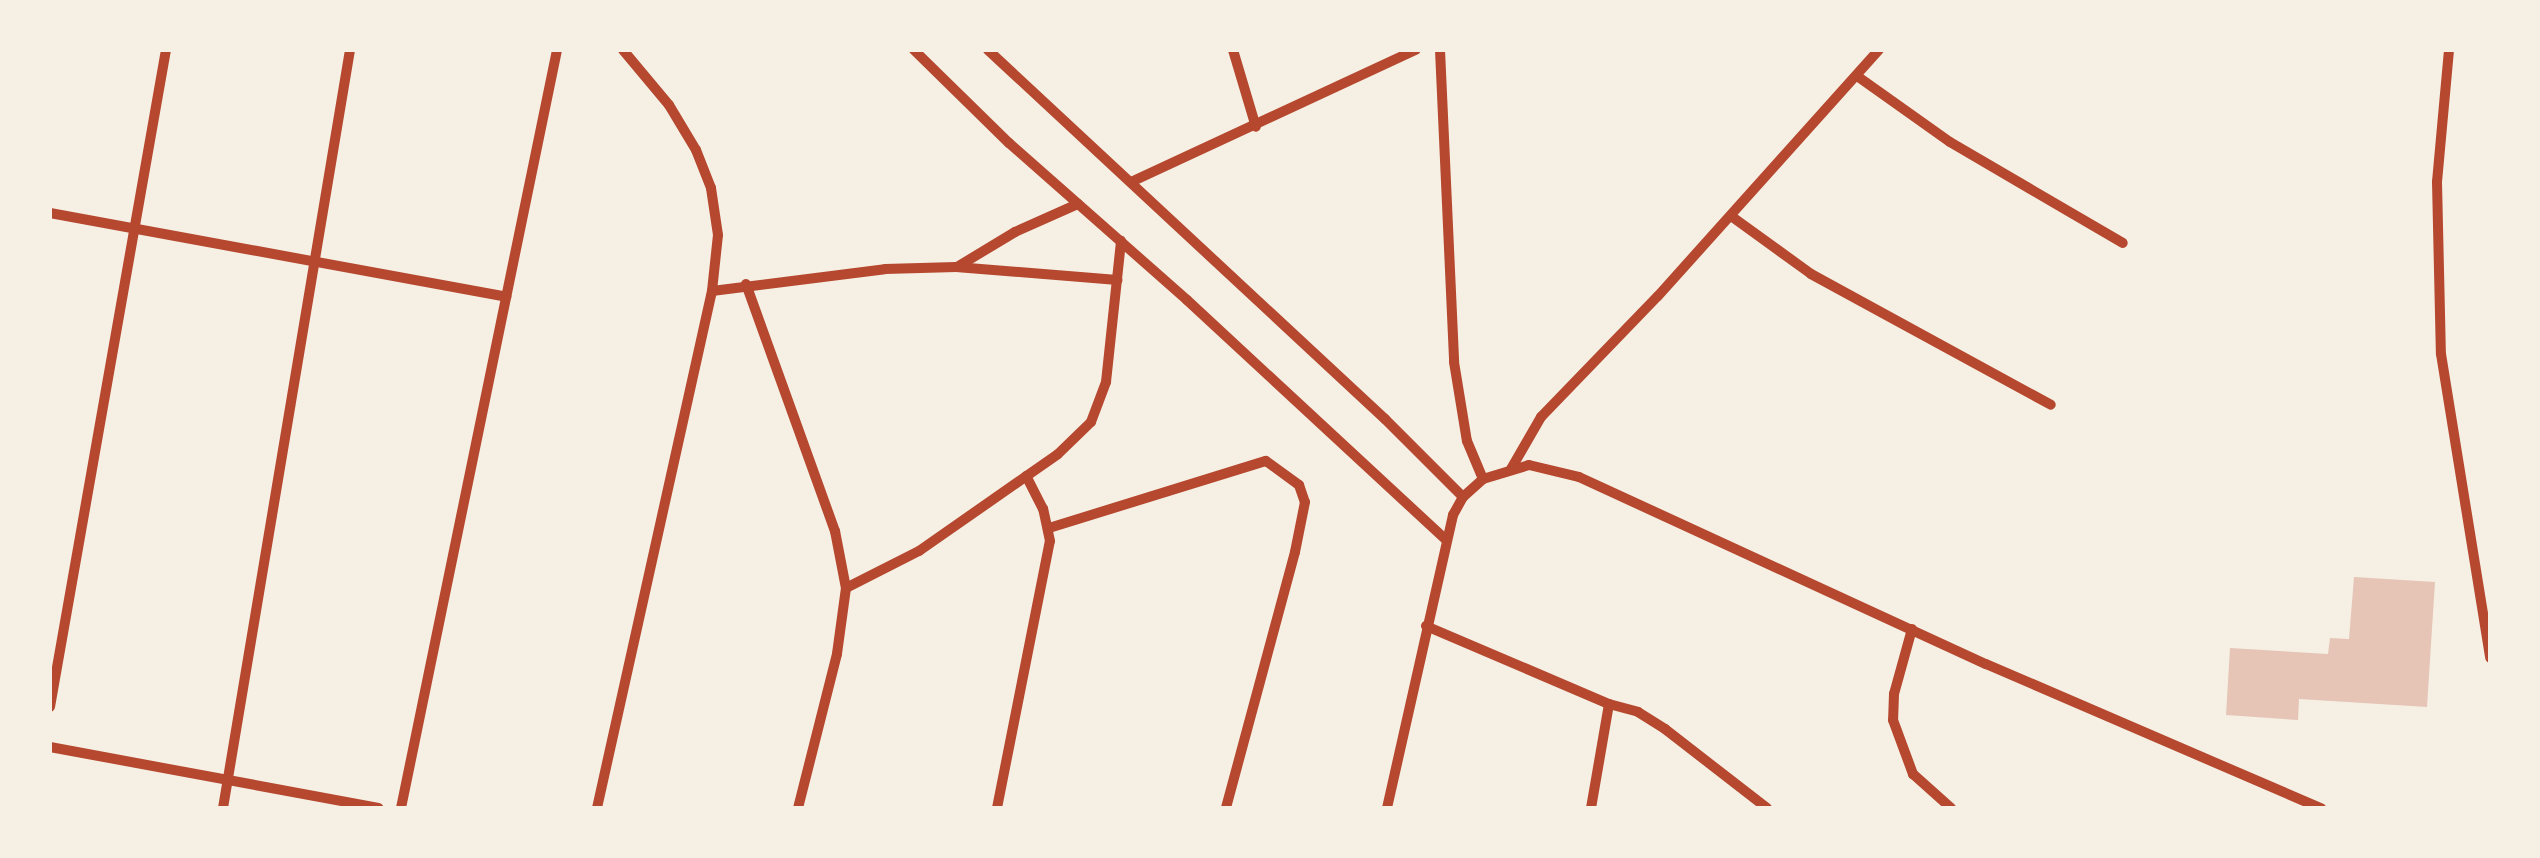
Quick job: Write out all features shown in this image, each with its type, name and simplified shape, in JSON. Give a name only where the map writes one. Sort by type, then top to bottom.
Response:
[{"type":"street","points":[[50,707],[166,50]]},
{"type":"street","points":[[223,808],[350,50]]},
{"type":"street","points":[[401,808],[557,50]]},
{"type":"street","points":[[598,808],[712,290],[718,235],[711,188],[696,150],[669,105],[623,50]]},
{"type":"street","points":[[914,50],[1445,539]]},
{"type":"street","points":[[988,50],[1463,497]]},
{"type":"street","points":[[1233,50],[1256,127]]},
{"type":"street","points":[[1131,182],[1416,50]]},
{"type":"street","points":[[1440,50],[1454,362],[1468,441],[1483,479]]},
{"type":"street","points":[[1511,469],[1541,417],[1731,216],[1880,50]]},
{"type":"street","points":[[2449,50],[2437,199],[2440,354],[2490,658]]},
{"type":"street","points":[[1857,76],[1950,142],[2123,243]]},
{"type":"street","points":[[956,268],[1015,232],[1078,204]]},
{"type":"street","points":[[50,213],[506,297]]},
{"type":"street","points":[[1731,216],[1812,274],[2051,406]]},
{"type":"street","points":[[846,588],[918,551],[1077,439],[1100,403],[1122,242]]},
{"type":"street","points":[[712,290],[815,274],[956,268],[1116,280]]},
{"type":"street","points":[[746,284],[835,531],[846,588],[837,654],[798,808]]},
{"type":"street","points":[[1049,528],[1266,461],[1299,484],[1306,502],[1226,808]]},
{"type":"street","points":[[1388,808],[1445,539],[1463,497],[1483,479],[1529,466],[1578,476],[1912,630],[2322,808]]},
{"type":"street","points":[[996,808],[1046,565],[1049,528],[1026,476]]},
{"type":"street","points":[[1426,626],[1609,704],[1638,712],[1666,729],[1767,808]]},
{"type":"street","points":[[1912,630],[1894,694],[1893,720],[1913,774],[1951,808]]},
{"type":"street","points":[[1591,808],[1609,704]]},
{"type":"street","points":[[50,746],[378,808]]},
{"type":"building","points":[[2354,577],[2435,582],[2427,707],[2299,699],[2298,720],[2226,715],[2230,648],[2328,654],[2330,638],[2349,639]]}]
